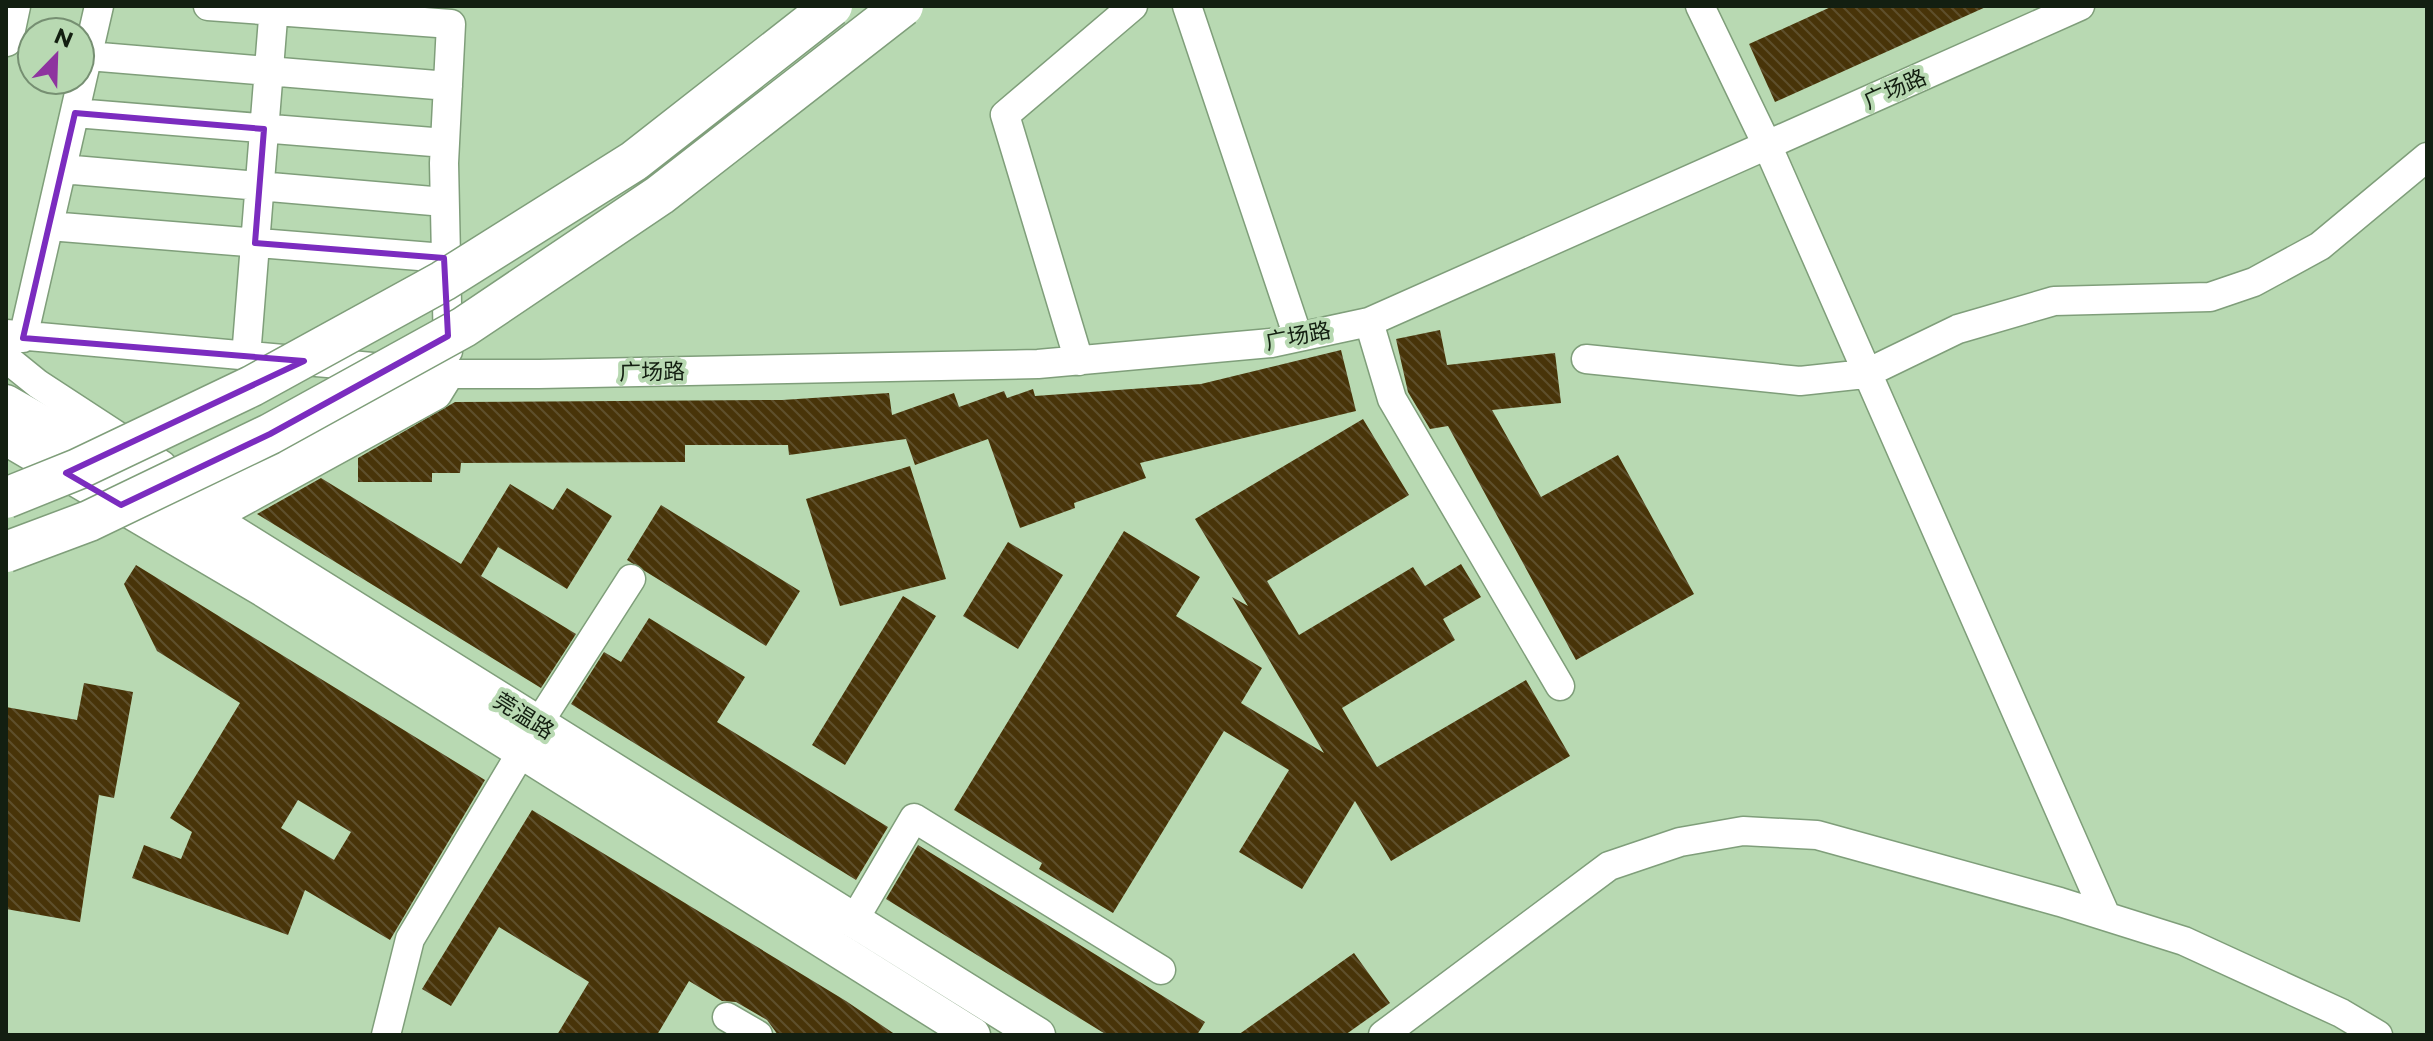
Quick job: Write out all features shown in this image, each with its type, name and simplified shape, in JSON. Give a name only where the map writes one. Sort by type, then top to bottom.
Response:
[{"type":"highway","points":[[6,498],[78,469],[252,386],[443,281],[634,161],[832,6]]},
{"type":"highway","points":[[6,552],[89,521],[270,434],[464,327],[660,195],[903,6]]},
{"type":"main road","points":[[6,39],[13,6]]},
{"type":"main road","name":"莞温路","points":[[6,402],[203,514],[530,739],[973,1035]]},
{"type":"main road","name":"莞温路","points":[[6,438],[186,544],[854,920],[1038,1035]]},
{"type":"street","points":[[186,544],[203,514],[437,395],[450,374],[444,202],[451,24],[273,8],[208,6]]},
{"type":"street","points":[[1079,361],[1005,115],[1133,6]]},
{"type":"street","points":[[1187,6],[1298,337]]},
{"type":"street","points":[[1700,6],[1768,147],[1865,374],[2106,916]]},
{"type":"street","name":"广场路","points":[[12,343],[246,357],[450,374],[1079,361],[1175,354],[1298,337],[1369,322],[2080,6]]},
{"type":"street","points":[[246,357],[273,8]]},
{"type":"street","points":[[96,57],[448,86]]},
{"type":"street","points":[[79,96],[49,226],[12,343],[38,384],[162,465],[203,514]]},
{"type":"street","points":[[75,113],[445,143]]},
{"type":"street","points":[[1586,359],[1800,381],[1865,374],[1958,329],[2054,301],[2210,297],[2254,282],[2320,246],[2427,157]]},
{"type":"street","points":[[62,169],[444,202]]},
{"type":"street","points":[[49,226],[444,258]]},
{"type":"street","points":[[1369,322],[1392,399],[1560,686]]},
{"type":"street","points":[[386,1035],[410,939],[631,579]]},
{"type":"street","points":[[854,920],[914,818],[1161,970]]},
{"type":"street","points":[[1383,1035],[1609,866],[1680,842],[1743,831],[1817,835],[2184,941],[2341,1013],[2378,1035]]},
{"type":"street","points":[[727,1017],[758,1035]]},
{"type":"highlighted area","points":[[75,113],[264,129],[255,243],[444,258],[448,336],[270,434],[121,505],[66,473],[304,361],[23,338]]},
{"type":"building","points":[[1833,6],[1988,6],[1775,102],[1749,44]]},
{"type":"building","points":[[1440,330],[1447,365],[1555,353],[1561,403],[1492,410],[1541,497],[1618,455],[1694,594],[1576,660],[1448,426],[1430,429],[1408,392],[1396,339]]},
{"type":"building","points":[[1341,350],[1356,411],[1140,463],[1146,478],[1074,503],[1075,508],[1020,528],[988,439],[915,465],[906,439],[789,455],[788,445],[685,445],[685,462],[461,463],[460,473],[432,473],[432,482],[358,482],[358,458],[455,402],[782,400],[889,393],[892,415],[954,393],[959,407],[1004,391],[1007,398],[1033,389],[1035,396],[1201,384]]},
{"type":"building","points":[[1363,419],[1409,495],[1267,581],[1299,635],[1413,567],[1425,586],[1461,564],[1481,597],[1443,619],[1455,640],[1342,708],[1377,767],[1526,680],[1570,756],[1391,861],[1355,801],[1302,889],[1239,852],[1289,770],[1224,731],[1113,913],[1039,869],[1042,863],[954,810],[1124,531],[1200,577],[1176,616],[1262,668],[1241,703],[1324,753],[1232,597],[1248,606],[1195,519]]},
{"type":"building","points":[[910,466],[946,579],[840,606],[806,499]]},
{"type":"building","points":[[321,478],[461,564],[510,484],[553,510],[567,488],[612,516],[567,589],[498,547],[481,576],[576,634],[541,688],[257,514]]},
{"type":"building","points":[[661,505],[800,591],[766,646],[627,560]]},
{"type":"building","points":[[1008,542],[1063,575],[1018,649],[963,616]]},
{"type":"building","points":[[136,565],[485,780],[390,940],[305,890],[288,935],[132,878],[144,845],[181,859],[192,832],[170,818],[240,703],[157,651],[124,584]],"holes":[[[298,800],[351,832],[334,860],[281,828]]]},
{"type":"building","points":[[903,596],[936,616],[845,765],[812,745]]},
{"type":"building","points":[[649,618],[745,677],[717,722],[888,827],[856,880],[571,704],[604,652],[621,662]]},
{"type":"building","points":[[84,683],[133,692],[114,798],[99,795],[80,922],[6,909],[6,707],[77,720]]},
{"type":"building","points":[[532,810],[846,1001],[896,1035],[778,1035],[767,1020],[736,1002],[722,1001],[689,981],[657,1035],[557,1035],[589,982],[499,927],[451,1006],[422,989]]},
{"type":"building","points":[[918,845],[1205,1022],[1197,1035],[1107,1035],[886,899]]},
{"type":"building","points":[[1354,953],[1390,1003],[1345,1035],[1238,1035]]}]
